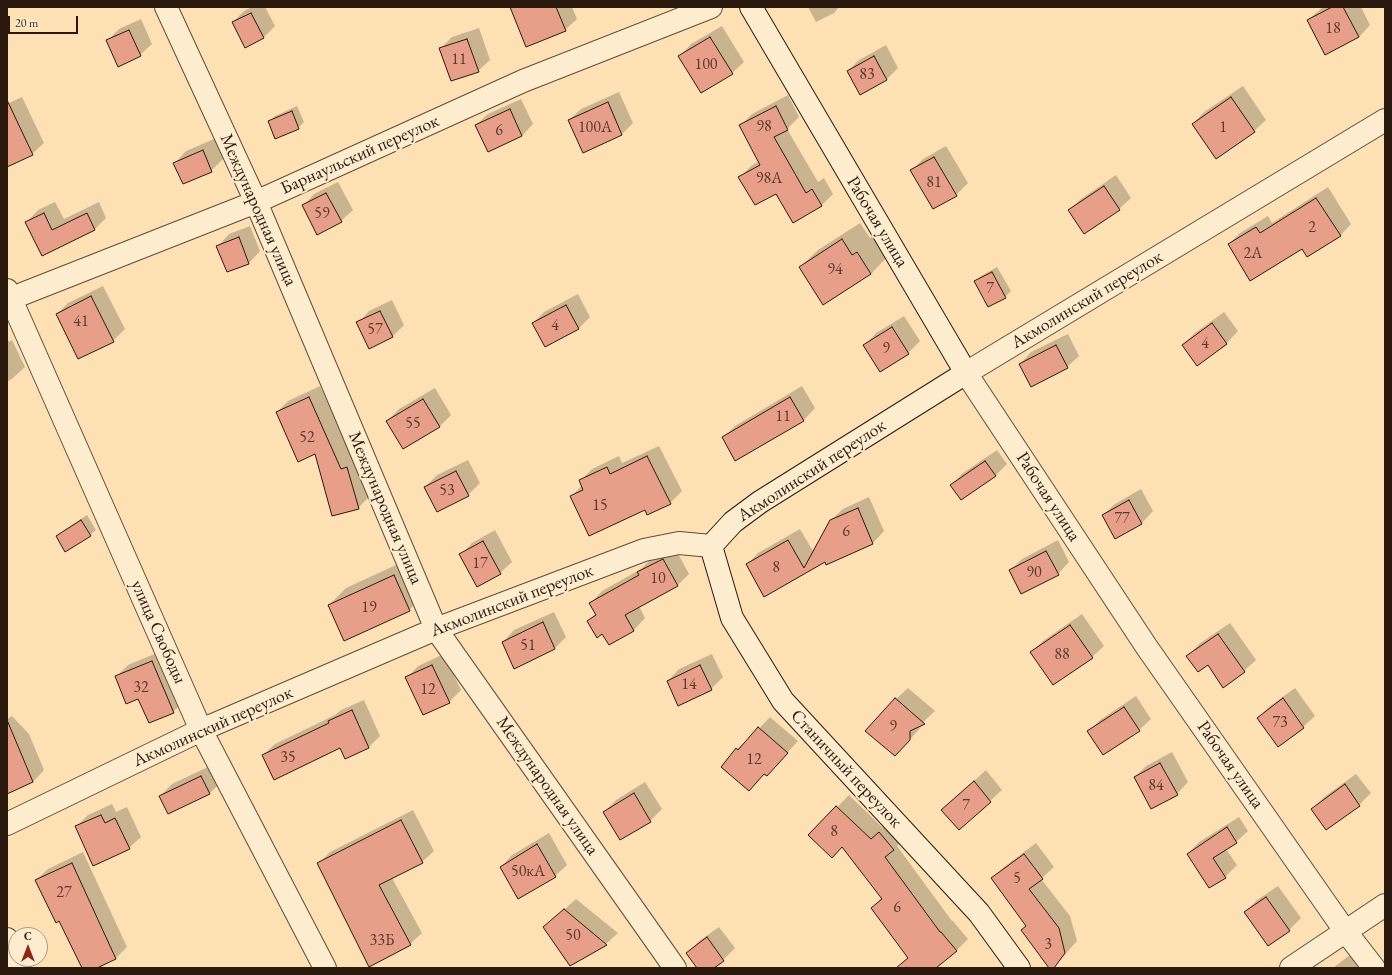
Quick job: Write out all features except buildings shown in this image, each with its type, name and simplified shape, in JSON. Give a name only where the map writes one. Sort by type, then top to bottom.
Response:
[{"type":"street","name":"Международная улица","points":[[166,7],[256,202],[436,629],[675,968]]},
{"type":"street","name":"Барнаульский переулок","points":[[8,296],[256,202],[523,81],[711,7]]},
{"type":"street","name":"Рабочая улица","points":[[751,7],[966,373],[1146,646],[1346,931],[1374,968]]},
{"type":"street","name":"Акмолинский переулок","points":[[7,824],[201,730],[436,629],[644,550],[679,543],[711,546],[733,522],[760,502],[966,373],[1385,120]]},
{"type":"street","name":"улица Свободы","points":[[8,296],[201,730],[325,968]]},
{"type":"street","name":"Станичный переулок","points":[[711,546],[732,618],[783,702],[979,913],[1019,968]]},
{"type":"street","points":[[1290,968],[1385,905]]},
{"type":"street","points":[[7,939],[20,968]]}]
